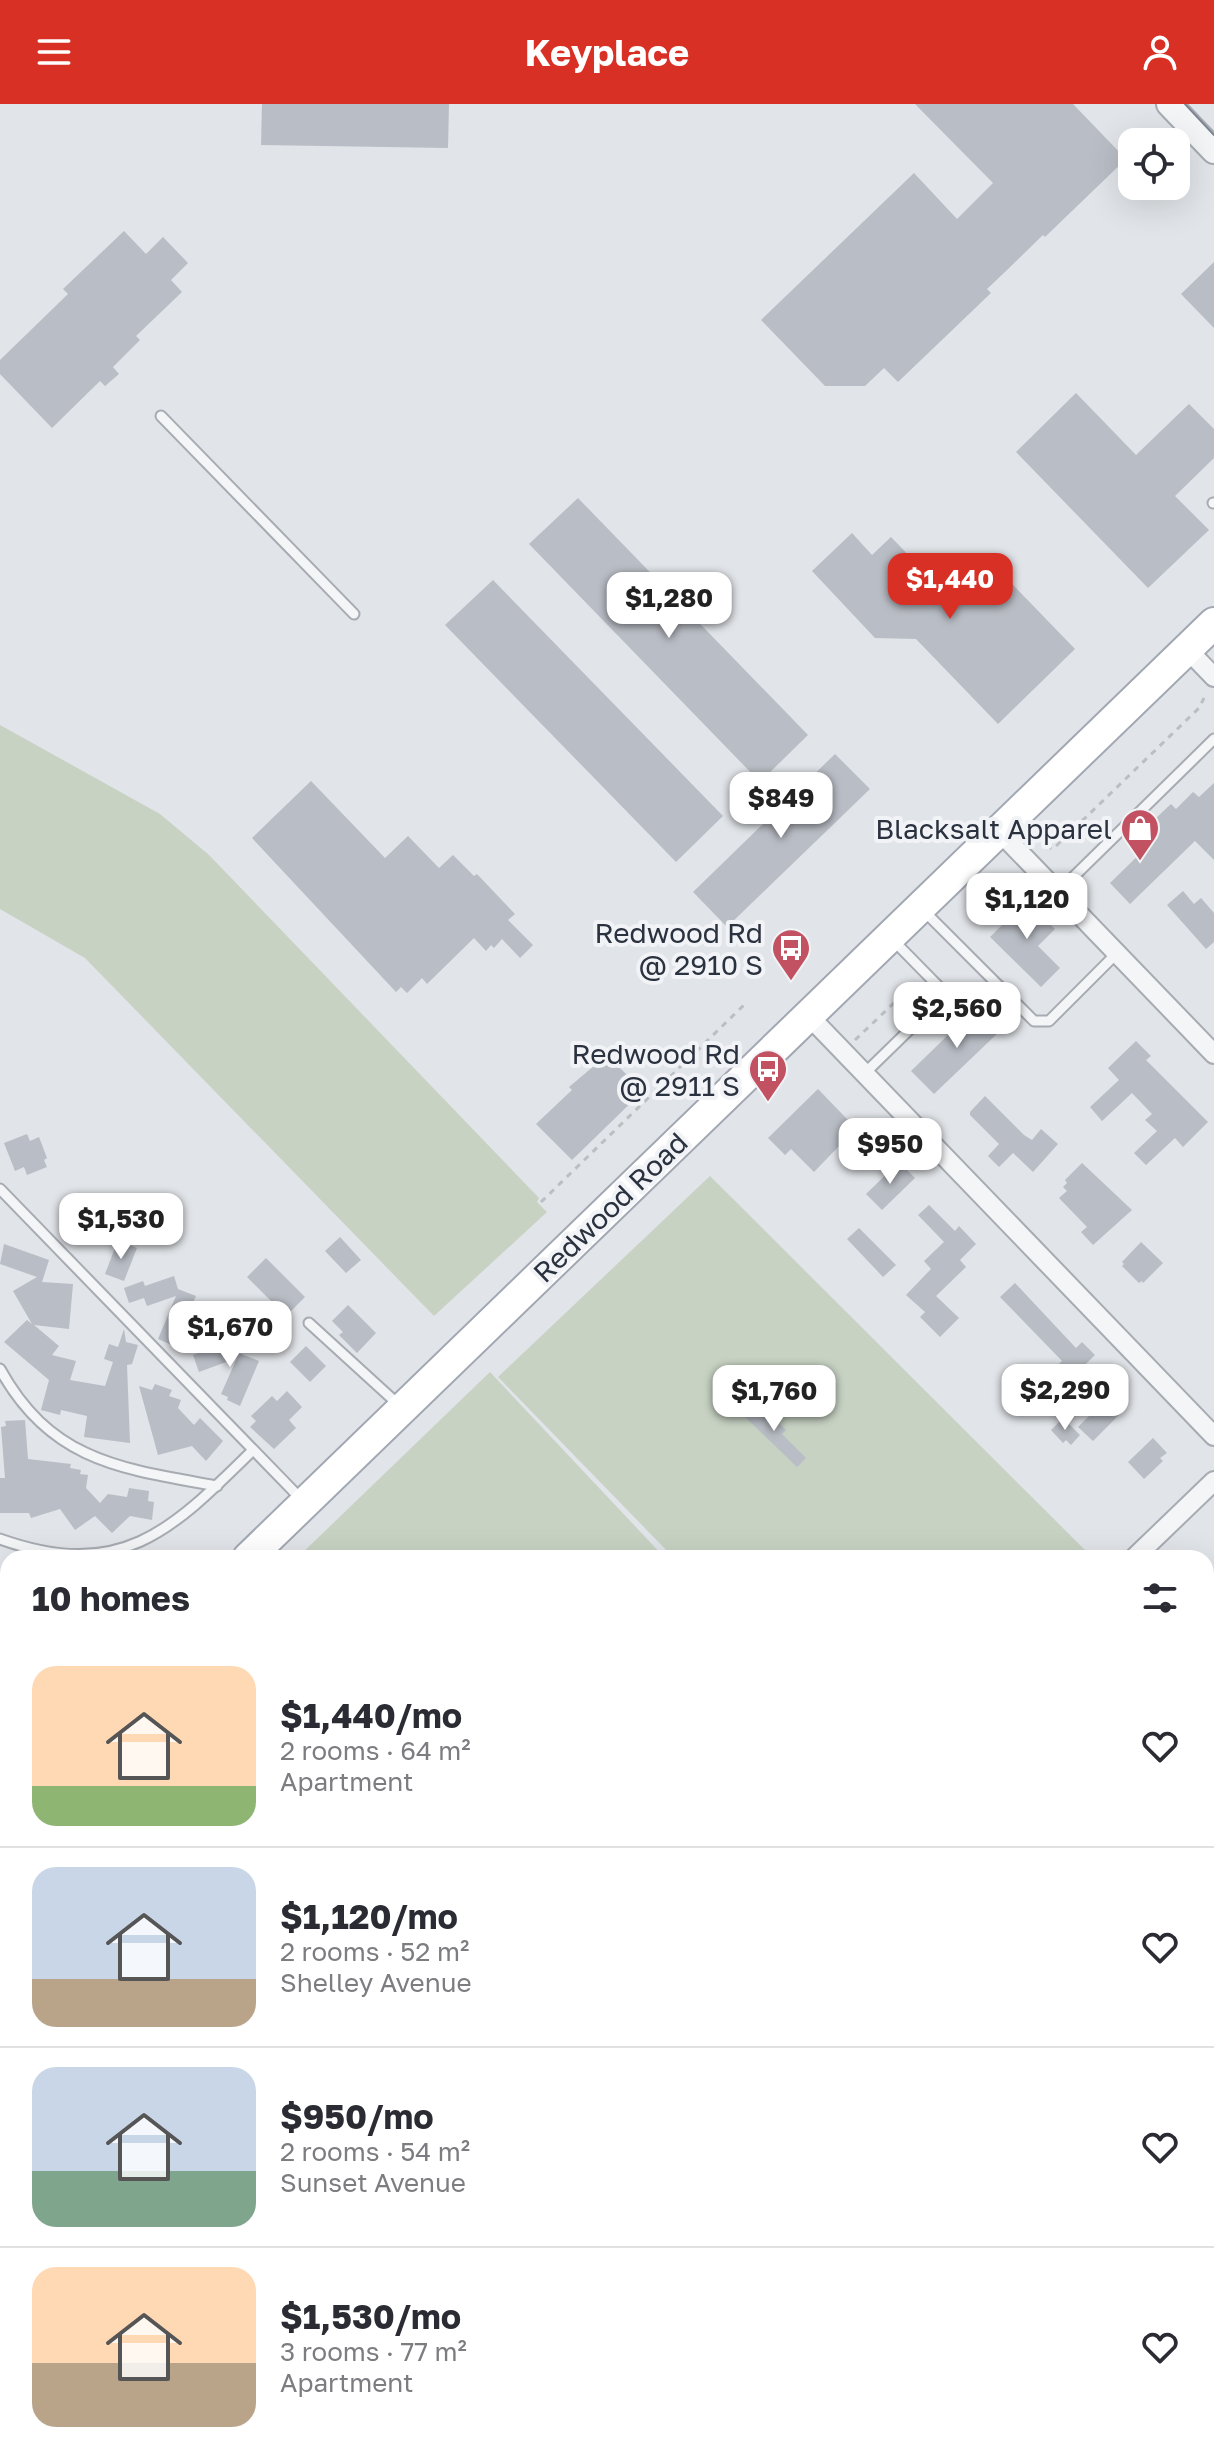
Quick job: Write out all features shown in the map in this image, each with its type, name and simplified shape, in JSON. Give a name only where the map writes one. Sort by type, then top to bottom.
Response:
[{"type":"main road","name":"Redwood Road","points":[[256,1550],[1214,623]]},
{"type":"street","points":[[1169,104],[1214,151]]},
{"type":"street","points":[[1187,649],[1214,677]]},
{"type":"street","points":[[999,831],[1214,1054]]},
{"type":"street","points":[[808,1015],[1214,1436]]},
{"type":"street","points":[[1142,1550],[1214,1481]]},
{"type":"lane","points":[[161,416],[354,614]]},
{"type":"lane","points":[[1058,892],[1214,739]]},
{"type":"lane","points":[[920,907],[1034,1021],[1049,1021],[1117,953]]},
{"type":"lane","points":[[864,1074],[946,994],[890,937]]},
{"type":"lane","points":[[0,1189],[305,1503]]},
{"type":"lane","points":[[0,1205],[8,1197]]},
{"type":"lane","points":[[309,1323],[403,1408]]},
{"type":"lane","points":[[0,1369],[16,1395],[37,1419],[61,1440],[87,1455],[144,1474],[217,1486]]},
{"type":"lane","points":[[116,1550],[160,1532],[182,1518],[253,1450]]},
{"type":"lane","points":[[0,1539],[30,1550]]},
{"type":"path","points":[[1046,846],[1053,849],[1199,708],[1204,698]]},
{"type":"path","points":[[855,1040],[925,973]]},
{"type":"path","points":[[541,1202],[745,1004]]},
{"type":"green space","points":[[0,725],[160,814],[209,855],[539,1198],[537,1202],[547,1212],[434,1316],[85,958],[0,909]]},
{"type":"green space","points":[[710,1176],[1085,1550],[666,1550],[498,1377]]},
{"type":"green space","points":[[490,1372],[657,1550],[305,1550]]},
{"type":"building","points":[[262,104],[449,104],[448,148],[261,145]]},
{"type":"building","points":[[915,104],[1073,104],[1118,151],[1118,167],[987,289],[991,293],[898,382],[884,368],[865,386],[825,386],[761,320],[914,173],[957,219],[993,183]]},
{"type":"building","points":[[124,231],[146,254],[163,237],[188,263],[171,280],[182,292],[136,336],[140,340],[113,367],[119,374],[105,386],[100,381],[52,428],[0,374],[0,360],[68,294],[63,289]]},
{"type":"building","points":[[1214,262],[1214,328],[1181,294]]},
{"type":"building","points":[[1076,393],[1136,455],[1189,404],[1214,429],[1214,458],[1175,496],[1209,530],[1148,588],[1016,452]]},
{"type":"building","points":[[578,498],[808,735],[760,782],[529,544]]},
{"type":"building","points":[[852,533],[872,555],[891,537],[952,600],[991,562],[1075,649],[998,724],[916,639],[875,638],[812,571]]},
{"type":"building","points":[[493,580],[723,816],[676,862],[445,625]]},
{"type":"building","points":[[835,754],[870,789],[727,927],[693,892]]},
{"type":"building","points":[[311,781],[385,858],[408,836],[439,868],[453,855],[474,876],[477,874],[515,914],[508,920],[533,945],[520,958],[502,939],[486,951],[474,938],[427,984],[422,978],[407,993],[401,987],[396,992],[252,838]]},
{"type":"building","points":[[1214,783],[1214,860],[1195,841],[1130,904],[1110,883],[1148,846],[1142,841],[1160,824],[1155,819],[1171,804],[1176,809],[1193,792],[1199,797]]},
{"type":"building","points":[[1183,891],[1194,904],[1201,898],[1214,913],[1214,942],[1206,949],[1167,905]]},
{"type":"building","points":[[1024,898],[1055,929],[1038,946],[1060,968],[1041,987],[990,937]]},
{"type":"building","points":[[979,1005],[1002,1029],[934,1094],[911,1071]]},
{"type":"building","points":[[1136,1041],[1151,1056],[1146,1060],[1208,1122],[1183,1147],[1175,1138],[1146,1165],[1134,1153],[1157,1131],[1145,1120],[1152,1114],[1132,1093],[1102,1121],[1090,1107],[1119,1080],[1108,1068]]},
{"type":"building","points":[[607,1055],[643,1091],[572,1160],[536,1124],[572,1090],[569,1087]]},
{"type":"building","points":[[818,1089],[873,1146],[856,1163],[839,1146],[814,1172],[791,1149],[785,1155],[768,1138]]},
{"type":"building","points":[[985,1096],[1024,1135],[1032,1140],[1041,1129],[1058,1144],[1033,1172],[1013,1153],[999,1167],[988,1156],[999,1144],[970,1115]]},
{"type":"building","points":[[27,1134],[30,1141],[39,1137],[47,1167],[27,1175],[24,1167],[15,1171],[4,1143]]},
{"type":"building","points":[[899,1162],[915,1178],[882,1210],[866,1194]]},
{"type":"building","points":[[1082,1163],[1132,1210],[1093,1245],[1081,1232],[1087,1227],[1059,1198],[1067,1191],[1063,1187],[1067,1183],[1065,1180]]},
{"type":"building","points":[[929,1205],[955,1231],[959,1226],[976,1244],[960,1260],[966,1267],[936,1296],[959,1318],[940,1337],[920,1317],[925,1312],[906,1295],[931,1269],[924,1261],[944,1242],[918,1215]]},
{"type":"building","points":[[859,1228],[896,1265],[883,1277],[847,1239]]},
{"type":"building","points":[[340,1237],[361,1260],[346,1273],[325,1251]]},
{"type":"building","points":[[118,1240],[137,1248],[124,1281],[105,1274]]},
{"type":"building","points":[[1141,1242],[1163,1263],[1143,1283],[1139,1283],[1122,1266],[1122,1262]]},
{"type":"building","points":[[4,1244],[49,1260],[42,1282],[73,1284],[69,1329],[34,1325],[59,1346],[52,1355],[76,1361],[70,1380],[105,1386],[113,1362],[104,1359],[109,1344],[118,1347],[124,1329],[126,1342],[138,1345],[132,1364],[127,1365],[130,1443],[84,1437],[87,1416],[61,1410],[60,1415],[41,1410],[49,1380],[4,1342],[27,1320],[32,1324],[13,1291],[37,1277],[0,1264]]},
{"type":"building","points":[[266,1258],[305,1297],[286,1316],[247,1277]]},
{"type":"building","points":[[174,1276],[178,1289],[196,1296],[190,1310],[200,1314],[185,1351],[158,1339],[176,1296],[147,1306],[144,1298],[129,1303],[124,1288],[143,1281],[145,1286]]},
{"type":"building","points":[[1015,1283],[1076,1348],[1082,1342],[1095,1355],[1054,1395],[1041,1381],[1062,1361],[1000,1297]]},
{"type":"building","points":[[348,1305],[376,1333],[357,1353],[339,1335],[343,1332],[332,1321]]},
{"type":"building","points":[[234,1340],[239,1353],[259,1361],[240,1406],[221,1394],[237,1358],[199,1372],[193,1355]]},
{"type":"building","points":[[306,1346],[326,1366],[310,1382],[290,1362]]},
{"type":"building","points":[[155,1384],[172,1390],[169,1396],[181,1400],[178,1408],[194,1425],[200,1418],[223,1441],[206,1461],[192,1446],[158,1455],[139,1386],[152,1390]]},
{"type":"building","points":[[287,1391],[302,1407],[289,1420],[296,1428],[274,1449],[250,1427],[256,1421],[251,1416],[272,1396],[277,1401]]},
{"type":"building","points":[[1110,1395],[1124,1410],[1093,1441],[1078,1427]]},
{"type":"building","points":[[759,1403],[786,1430],[782,1434],[806,1458],[797,1467],[745,1417]]},
{"type":"building","points":[[1063,1418],[1080,1435],[1071,1445],[1066,1440],[1063,1443],[1051,1430]]},
{"type":"building","points":[[25,1420],[28,1459],[71,1464],[70,1468],[81,1470],[80,1474],[88,1475],[86,1488],[100,1503],[108,1494],[127,1497],[129,1488],[149,1491],[148,1501],[154,1502],[152,1520],[130,1516],[112,1533],[95,1516],[75,1530],[60,1509],[31,1518],[29,1513],[0,1513],[0,1478],[5,1478],[1,1427],[6,1426],[5,1421]]},
{"type":"building","points":[[1153,1438],[1167,1453],[1144,1479],[1128,1462]]},
{"type":"tram line","points":[[1185,104],[1214,135]]},
{"type":"place","name":"Blacksalt Apparel","points":[[1140,862]]},
{"type":"place","name":"Redwood Rd @ 2910 S","points":[[791,982]]},
{"type":"place","name":"Redwood Rd @ 2911 S","points":[[768,1103]]}]
